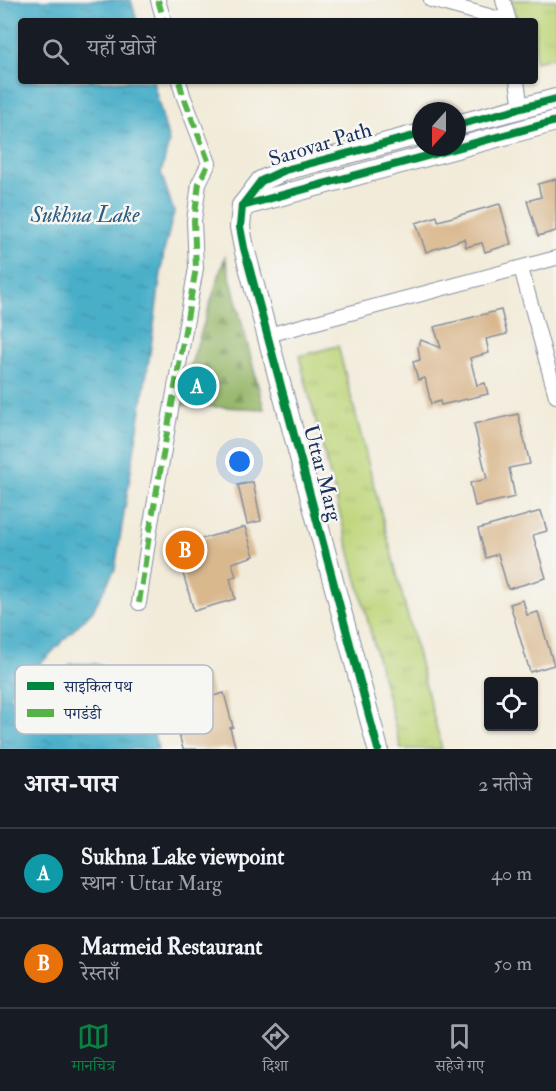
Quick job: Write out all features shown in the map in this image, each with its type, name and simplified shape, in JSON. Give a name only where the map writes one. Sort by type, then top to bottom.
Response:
[{"type":"main road","points":[[466,123],[556,99]]},
{"type":"main road","name":"Sarovar Path","points":[[242,206],[556,121]]},
{"type":"main road","name":"Sarovar Path","points":[[242,206],[261,181],[285,170],[412,136]]},
{"type":"main road","name":"Uttar Marg","points":[[242,206],[240,227],[244,248],[378,749]]},
{"type":"street","points":[[158,0],[163,18]]},
{"type":"street","points":[[431,0],[497,18]]},
{"type":"street","points":[[503,0],[507,18]]},
{"type":"street","points":[[139,603],[196,268],[194,221],[199,183],[209,163],[180,84]]},
{"type":"street","points":[[517,84],[521,108]]},
{"type":"street","points":[[268,335],[556,258]]},
{"type":"street","points":[[521,268],[556,396]]},
{"type":"green space","points":[[511,0],[556,0],[556,57],[538,61],[538,18],[516,18]]},
{"type":"green space","points":[[225,257],[264,409],[178,405]]},
{"type":"green space","points":[[338,346],[442,749],[401,749],[299,356]]},
{"type":"water","name":"Sukhna Lake","points":[[0,0],[131,0],[136,18],[18,18],[18,84],[154,84],[169,142],[161,173],[174,212],[164,251],[115,569],[93,610],[39,665],[15,665],[15,690],[11,694],[11,699],[15,702],[15,734],[154,734],[158,749],[0,749]]},
{"type":"water","name":"Sukhna Lake","points":[[71,664],[98,665],[70,665]]},
{"type":"building","points":[[556,179],[556,231],[538,236],[527,201],[541,197],[538,184]]},
{"type":"building","points":[[500,204],[511,244],[485,252],[482,243],[466,247],[464,239],[426,252],[416,223],[437,216],[438,221]]},
{"type":"building","points":[[501,310],[507,334],[486,339],[489,353],[470,358],[477,385],[485,383],[488,394],[441,405],[440,401],[431,404],[425,378],[418,380],[413,362],[420,360],[418,347],[421,340],[441,348],[434,327]]},
{"type":"building","points":[[518,414],[530,464],[509,468],[515,497],[475,506],[470,483],[487,479],[474,424]]},
{"type":"building","points":[[253,482],[261,521],[247,524],[238,485]]},
{"type":"building","points":[[541,511],[547,531],[533,535],[546,578],[508,589],[498,554],[486,558],[478,529]]},
{"type":"building","points":[[245,527],[254,556],[232,563],[236,576],[230,578],[235,599],[194,611],[175,546]]},
{"type":"building","points":[[523,600],[527,615],[538,612],[554,665],[530,672],[510,604]]},
{"type":"building","points":[[224,693],[236,749],[183,749],[179,734],[213,734],[213,696]]},
{"type":"marked path","points":[[158,0],[163,18]]},
{"type":"marked path","points":[[139,603],[196,268],[194,221],[199,183],[209,163],[180,84]]},
{"type":"cycle path","points":[[466,123],[556,99]]},
{"type":"cycle path","points":[[242,206],[556,121]]},
{"type":"cycle path","points":[[242,206],[261,181],[285,170],[412,136]]},
{"type":"cycle path","points":[[242,206],[240,227],[244,248],[378,749]]},
{"type":"place","name":"Sukhna Lake viewpoint","points":[[197,386]]},
{"type":"place","name":"Marmeid Restaurant","points":[[185,550]]}]
